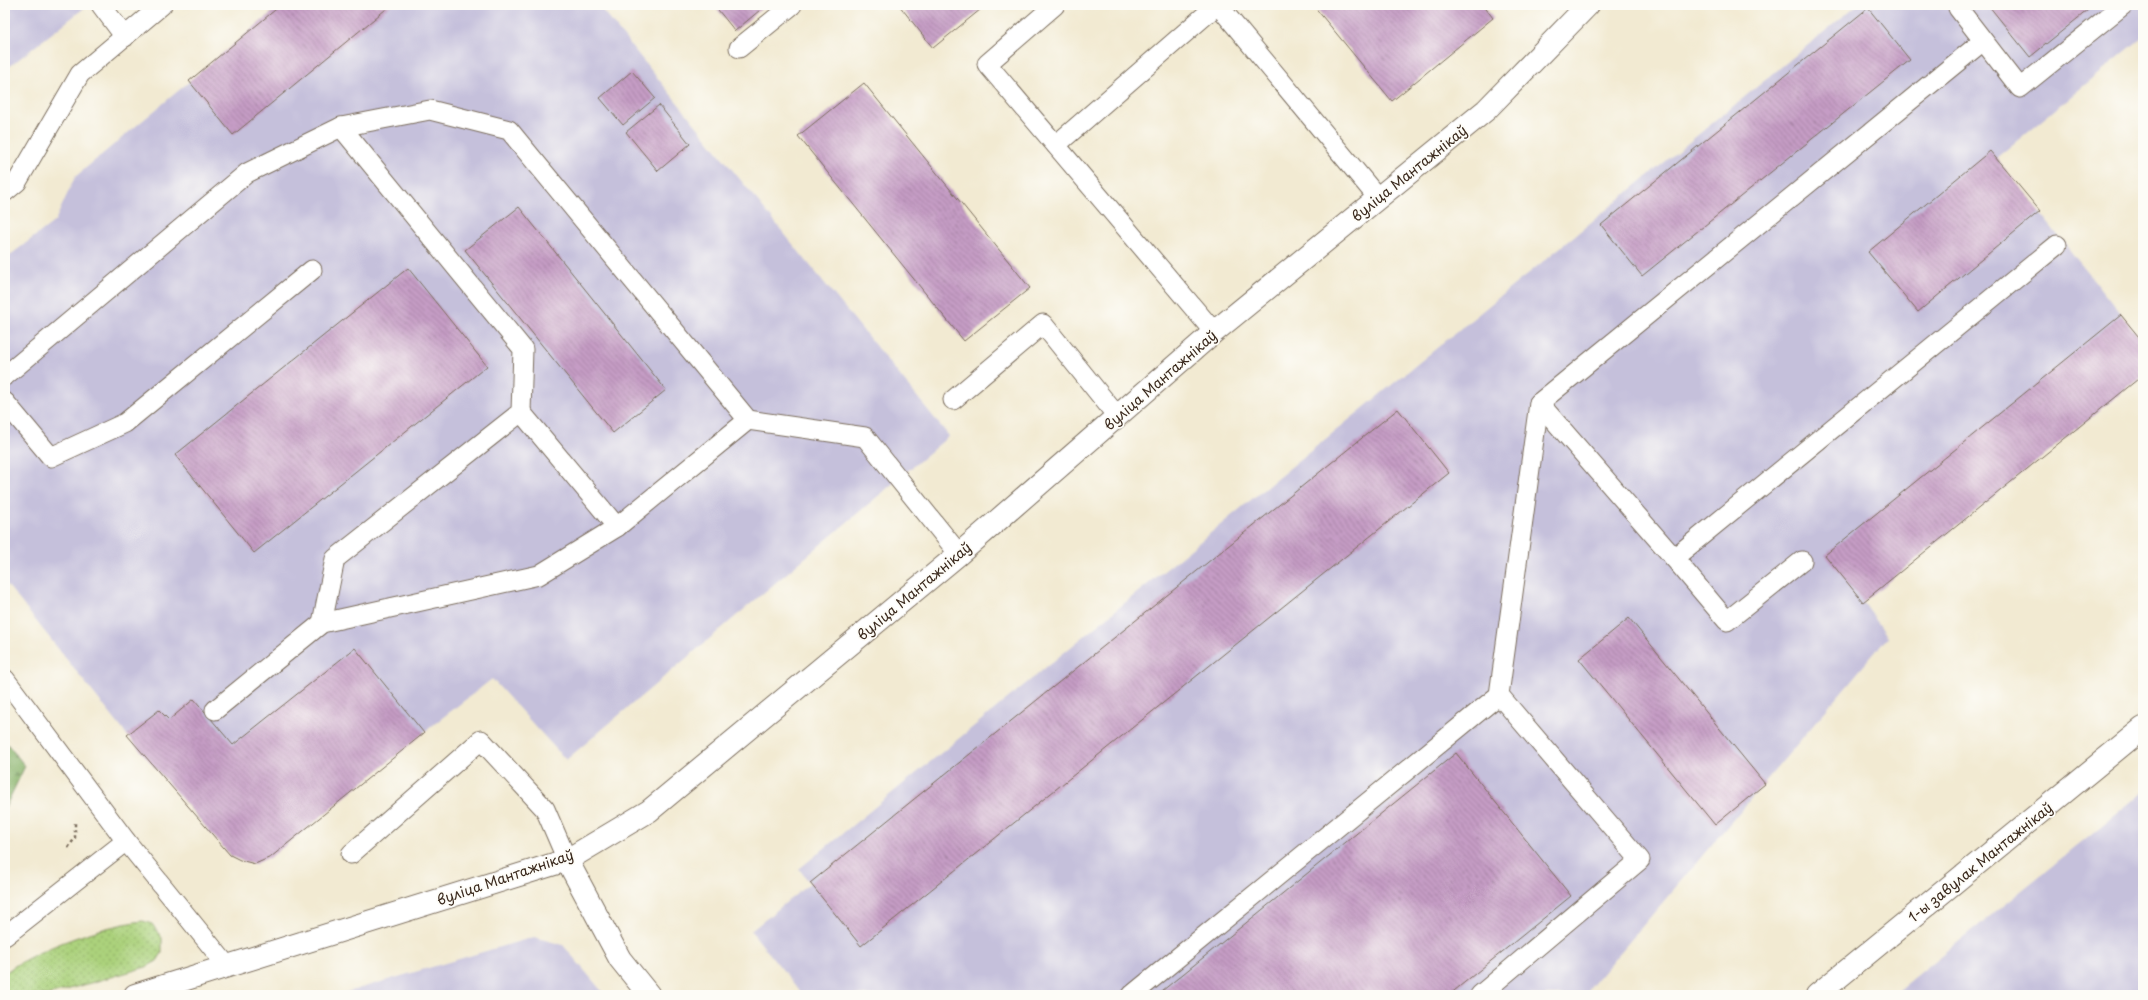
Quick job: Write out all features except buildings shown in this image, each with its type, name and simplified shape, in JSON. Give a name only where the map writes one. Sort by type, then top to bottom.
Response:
[{"type":"street","name":"вуліца Мантажнікаў","points":[[135,995],[567,860],[649,811],[959,554],[1214,332],[1486,110],[1588,5]]},
{"type":"street","name":"1-ы завулак Мантажнікаў","points":[[1817,995],[2143,728]]},
{"type":"street","points":[[567,860],[620,959],[650,995]]},
{"type":"lane","points":[[102,5],[124,37]]},
{"type":"lane","points":[[5,192],[17,182],[80,74],[162,5]]},
{"type":"lane","points":[[739,48],[792,5]]},
{"type":"lane","points":[[1055,5],[987,64],[1214,332]]},
{"type":"lane","points":[[1056,145],[1218,5],[1378,198]]},
{"type":"lane","points":[[1962,5],[1958,8],[2020,88],[2124,5]]},
{"type":"lane","points":[[1132,995],[1498,695],[1539,403],[1983,41]]},
{"type":"lane","points":[[5,376],[247,173],[341,127],[430,110],[509,130],[748,420],[865,437],[959,554]]},
{"type":"lane","points":[[341,127],[523,349],[520,412],[617,527]]},
{"type":"lane","points":[[1674,558],[2057,245]]},
{"type":"lane","points":[[5,402],[51,456],[125,422],[312,270]]},
{"type":"lane","points":[[953,400],[1044,324],[1118,416]]},
{"type":"lane","points":[[1539,403],[1674,558],[1727,622],[1802,561]]},
{"type":"lane","points":[[322,623],[335,559],[520,412]]},
{"type":"lane","points":[[215,710],[322,623],[538,575],[617,527],[748,420]]},
{"type":"lane","points":[[5,679],[126,841],[228,967]]},
{"type":"lane","points":[[1480,995],[1640,860],[1498,695]]},
{"type":"lane","points":[[351,854],[481,740],[545,809],[567,860]]},
{"type":"lane","points":[[5,936],[126,841]]},
{"type":"path","points":[[63,853],[75,838],[75,817]]},
{"type":"shaded area","points":[[5,5],[88,5],[5,70]]},
{"type":"shaded area","points":[[281,5],[598,5],[949,436],[566,760],[492,679],[255,864],[240,860],[230,855],[127,735],[5,582],[5,259],[55,221],[75,177]]},
{"type":"shaded area","points":[[1857,5],[2143,5],[2143,37],[1996,158],[2143,342],[2143,375],[1863,602],[1888,637],[1584,995],[803,995],[751,931],[810,883],[799,869]]},
{"type":"shaded area","points":[[2143,792],[2143,995],[1893,995]]},
{"type":"shaded area","points":[[534,937],[563,945],[605,995],[337,995]]},
{"type":"green space","points":[[5,741],[25,766],[5,808]]},
{"type":"green space","points":[[143,921],[152,924],[162,938],[162,953],[157,961],[146,967],[49,995],[5,995],[5,973],[34,955],[109,927]]}]
